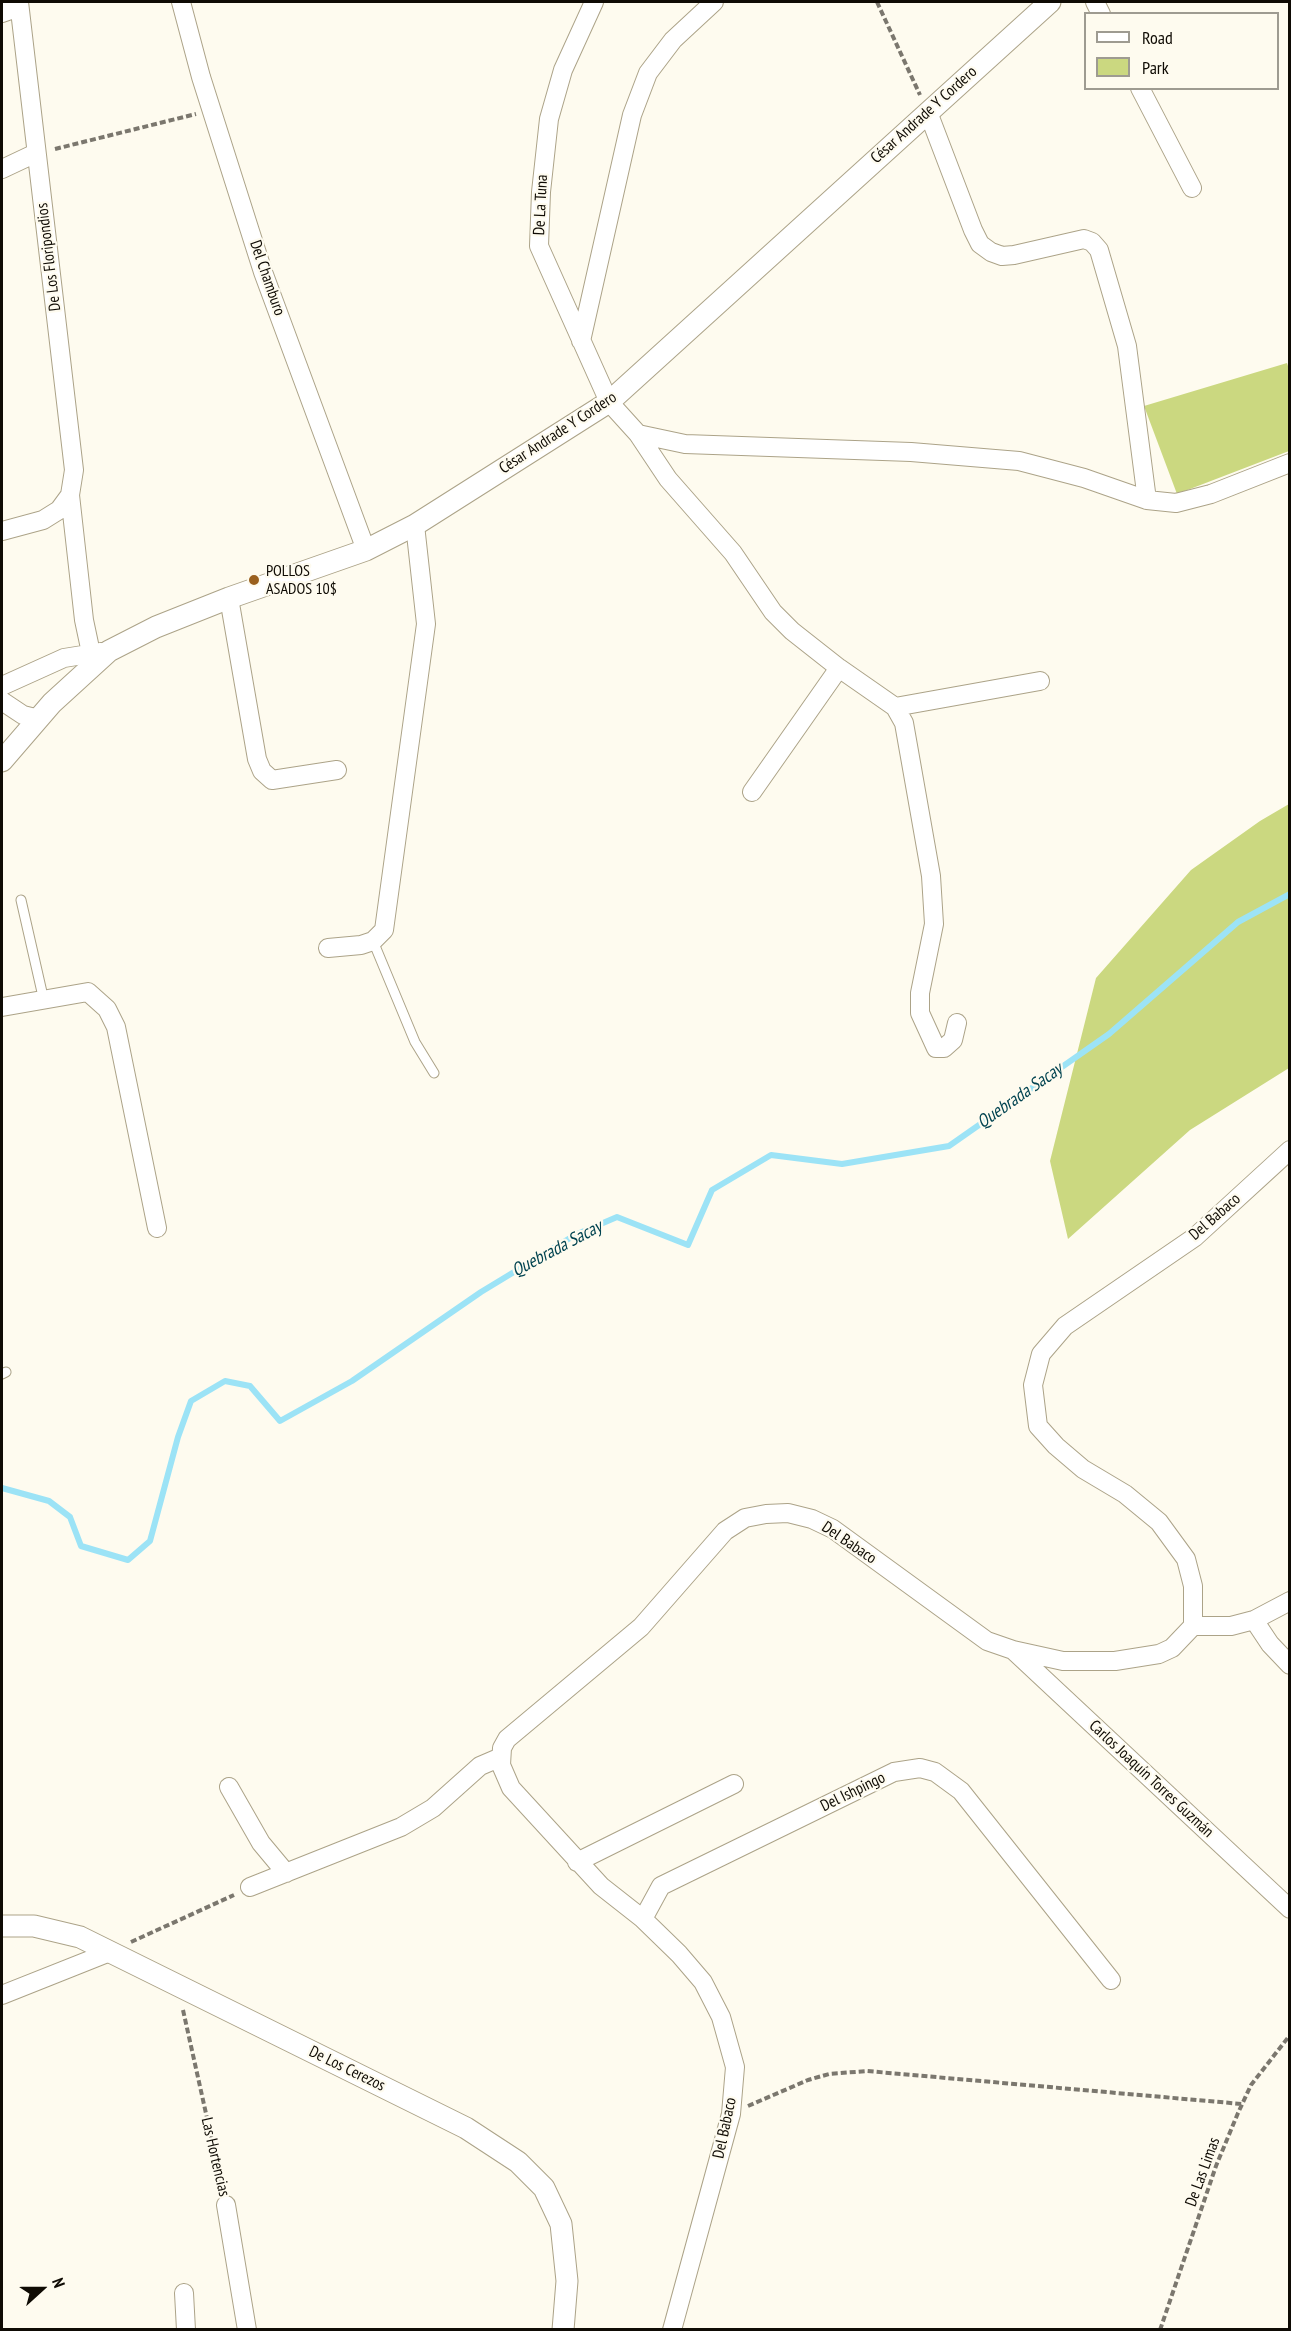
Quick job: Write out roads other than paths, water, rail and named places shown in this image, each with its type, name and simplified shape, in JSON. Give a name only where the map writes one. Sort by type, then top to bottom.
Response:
[{"type":"street","name":"Del Chamburo","points":[[181,2],[211,110],[263,272],[366,550]]},
{"type":"street","name":"De La Tuna","points":[[594,2],[563,70],[549,119],[540,203],[539,246],[609,402],[638,434],[668,479],[733,553],[773,612],[792,632],[895,707]]},
{"type":"street","points":[[582,342],[636,105],[648,73],[673,40],[714,2]]},
{"type":"street","name":"César Andrade Y Cordero","points":[[2,761],[100,652],[229,598],[366,550],[415,525],[609,402],[1050,2]]},
{"type":"street","name":"De Los Floripondios","points":[[13,7],[36,153],[74,470],[65,502],[84,620],[100,652]]},
{"type":"street","points":[[1141,90],[1192,188]]},
{"type":"street","points":[[928,112],[980,244],[1002,256],[1084,239],[1092,242],[1099,250],[1127,346],[1147,500]]},
{"type":"street","points":[[2,169],[36,153]]},
{"type":"street","points":[[638,434],[685,444],[911,452],[1019,461],[1084,478],[1147,500],[1176,503],[1211,494],[1290,463]]},
{"type":"street","points":[[2,531],[43,520],[65,502]]},
{"type":"street","points":[[328,948],[361,945],[373,941],[384,930],[426,624],[415,525]]},
{"type":"street","points":[[229,598],[257,759],[262,771],[273,780],[337,770]]},
{"type":"street","points":[[2,686],[63,658],[100,652]]},
{"type":"street","points":[[752,792],[839,668]]},
{"type":"street","points":[[957,1023],[953,1040],[944,1048],[936,1048],[920,1013],[920,993],[934,924],[931,876],[904,723],[895,707],[1040,681]]},
{"type":"street","points":[[2,701],[23,715],[39,719]]},
{"type":"street","points":[[2,1007],[88,992],[107,1009],[116,1027],[157,1228]]},
{"type":"street","name":"Del Babaco","points":[[672,2330],[731,2114],[735,2067],[721,2017],[703,1982],[643,1919],[601,1886],[577,1862],[511,1788],[503,1773],[501,1757],[507,1739],[641,1627],[725,1531],[745,1518],[788,1514],[823,1524],[987,1641],[1013,1650],[1063,1661],[1115,1661],[1159,1654],[1172,1648],[1193,1626],[1193,1586],[1186,1559],[1159,1522],[1125,1494],[1083,1469],[1056,1446],[1038,1426],[1033,1384],[1041,1354],[1065,1326],[1195,1237],[1290,1150]]},
{"type":"street","points":[[1193,1626],[1231,1626],[1254,1620],[1290,1601]]},
{"type":"street","points":[[1254,1620],[1270,1644],[1290,1665]]},
{"type":"street","name":"Carlos Joaquín Torres Guzmán","points":[[1013,1650],[1290,1909]]},
{"type":"street","points":[[250,1887],[401,1827],[433,1808],[480,1766],[501,1757]]},
{"type":"street","name":"Del Ishpingo","points":[[643,1919],[660,1886],[894,1772],[920,1768],[935,1772],[961,1791],[1111,1980]]},
{"type":"street","points":[[577,1862],[734,1784]]},
{"type":"street","points":[[229,1787],[261,1843],[286,1873]]},
{"type":"street","name":"De Los Cerezos","points":[[2,1926],[45,1928],[80,1937],[466,2128],[518,2162],[544,2188],[561,2224],[567,2281],[563,2330]]},
{"type":"street","points":[[2,1995],[110,1952]]},
{"type":"street","name":"Las Hortencias","points":[[226,2205],[247,2330]]},
{"type":"street","points":[[184,2293],[186,2330]]},
{"type":"lane","points":[[21,900],[44,1001]]},
{"type":"lane","points":[[373,941],[415,1042],[434,1073]]},
{"type":"waterway","name":"Quebrada Sacay","points":[[2,1488],[49,1501],[70,1517],[81,1546],[128,1560],[150,1541],[178,1437],[191,1401],[225,1381],[250,1386],[280,1421],[352,1381],[481,1292],[575,1235],[617,1217],[688,1245],[712,1190],[771,1155],[842,1164],[949,1146],[1109,1034],[1238,922],[1290,894]]},
{"type":"place","name":"POLLOS ASADOS 10$","points":[[254,580]]}]
